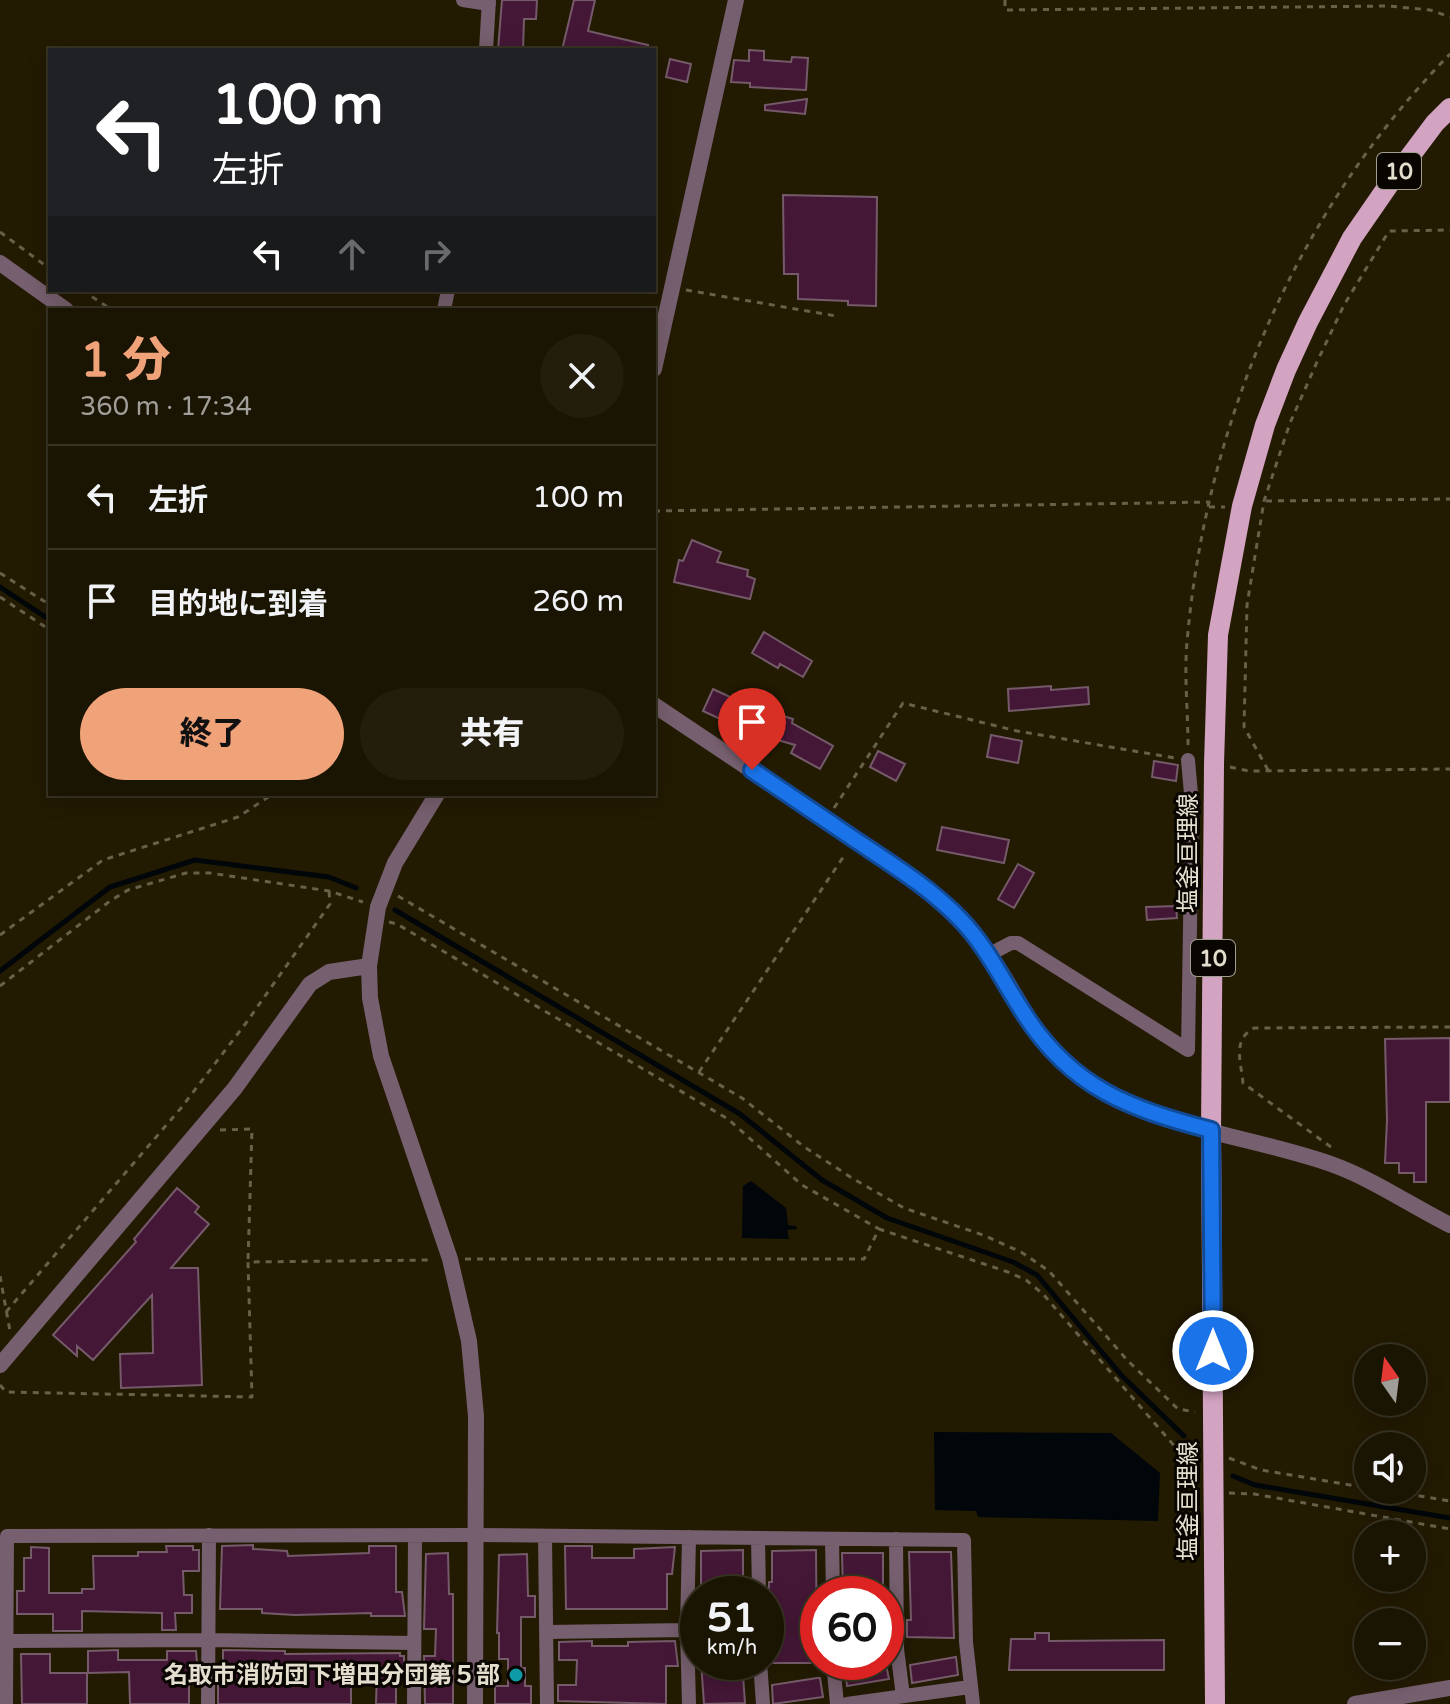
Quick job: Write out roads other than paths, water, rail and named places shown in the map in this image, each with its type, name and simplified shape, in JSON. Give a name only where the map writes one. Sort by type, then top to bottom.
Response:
[{"type":"main road","name":"塩釜亘理線","points":[[1215,1704],[1211,1130],[1218,635],[1242,506],[1265,425],[1308,322],[1352,238],[1426,135],[1450,108]]},
{"type":"street","points":[[463,0],[489,2],[486,48]]},
{"type":"street","points":[[656,360],[736,0]]},
{"type":"street","points":[[0,263],[63,308]]},
{"type":"street","points":[[656,706],[926,887],[962,921],[990,954],[1025,1016],[1052,1051],[1082,1078],[1115,1100],[1149,1113],[1332,1164],[1374,1183],[1450,1225]]},
{"type":"street","points":[[990,954],[1011,943],[1018,943],[1188,1050],[1192,805],[1188,760]]},
{"type":"street","points":[[436,796],[409,838],[384,888],[376,913],[369,966],[371,1014],[381,1056],[450,1259],[473,1372],[476,1416],[475,1704]]},
{"type":"street","points":[[0,1365],[235,1088],[310,984],[329,972],[369,966]]},
{"type":"street","points":[[208,1704],[209,1535]]},
{"type":"street","points":[[6,1704],[7,1536],[209,1535],[964,1540],[966,1642],[973,1704]]},
{"type":"street","points":[[414,1704],[415,1536]]},
{"type":"street","points":[[545,1536],[547,1704]]},
{"type":"street","points":[[688,1576],[689,1537]]},
{"type":"street","points":[[758,1538],[759,1576]]},
{"type":"street","points":[[832,1539],[833,1576]]},
{"type":"street","points":[[896,1539],[897,1649],[903,1696]]},
{"type":"street","points":[[546,1632],[680,1630]]},
{"type":"street","points":[[6,1641],[414,1643]]},
{"type":"street","points":[[688,1680],[689,1704]]},
{"type":"street","points":[[761,1680],[763,1704]]},
{"type":"street","points":[[835,1680],[837,1704]]},
{"type":"street","points":[[847,1704],[970,1687]]},
{"type":"street","points":[[1355,1704],[1397,1700],[1450,1688]]},
{"type":"waterway","points":[[0,587],[48,619]]},
{"type":"waterway","points":[[0,971],[110,887],[195,860],[329,877],[356,888]]},
{"type":"waterway","points":[[395,910],[740,1114],[822,1180],[887,1218],[1013,1262],[1037,1275],[1122,1376],[1184,1436]]},
{"type":"waterway","points":[[1233,1476],[1255,1485],[1450,1518]]},
{"type":"place","name":"名取市消防団下増田分団第５部","points":[[516,1675]]}]
